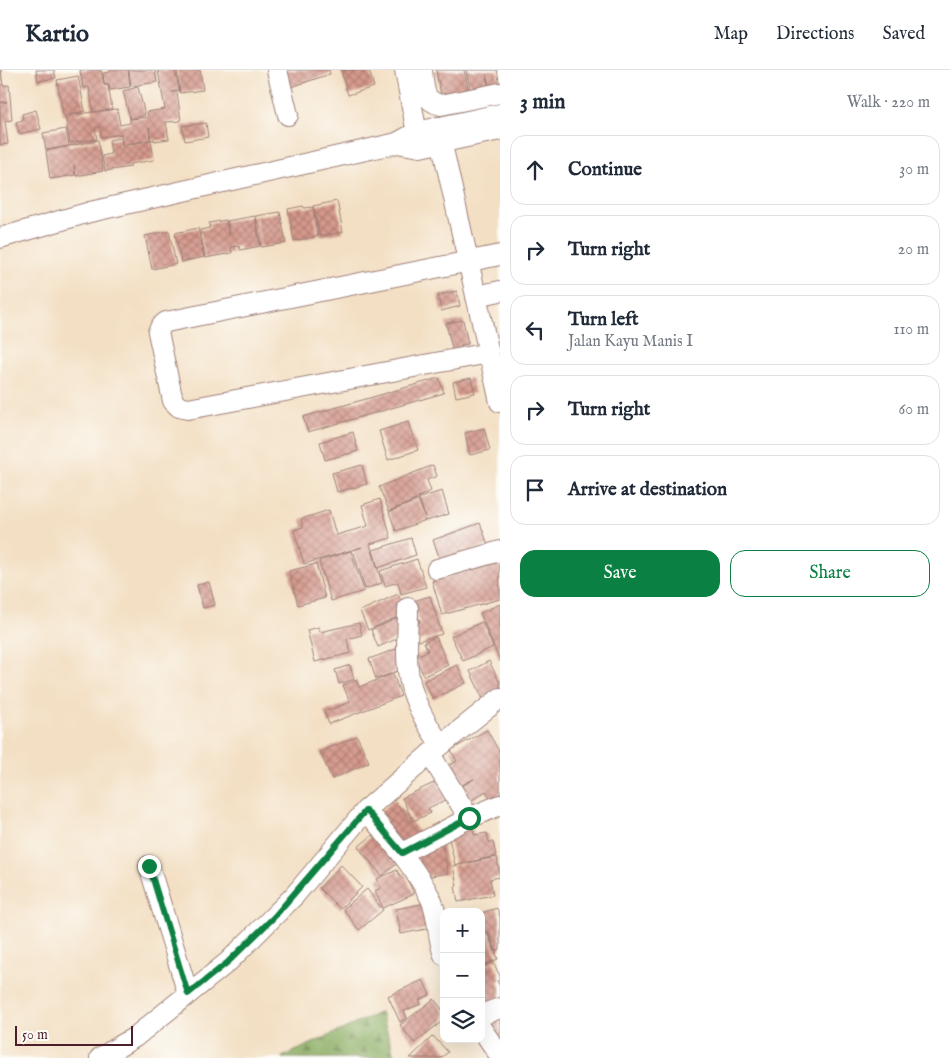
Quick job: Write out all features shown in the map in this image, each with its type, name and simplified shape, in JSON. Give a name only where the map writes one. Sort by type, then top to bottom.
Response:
[{"type":"street","points":[[277,70],[288,115]]},
{"type":"street","points":[[405,70],[418,139]]},
{"type":"street","points":[[422,70],[424,92],[434,104],[441,105],[500,93]]},
{"type":"street","points":[[0,238],[90,212],[440,134],[500,114]]},
{"type":"street","points":[[440,134],[500,130]]},
{"type":"street","points":[[440,134],[500,402]]},
{"type":"street","points":[[489,353],[188,409],[179,408],[173,401],[158,332],[166,322],[500,256]]},
{"type":"street","points":[[476,296],[500,291]]},
{"type":"street","points":[[437,569],[500,551]]},
{"type":"street","points":[[408,608],[408,656],[411,689],[436,750],[469,818]]},
{"type":"street","points":[[100,1058],[135,1037],[228,962],[274,917],[366,810],[500,698]]},
{"type":"street","points":[[402,853],[469,818],[500,805]]},
{"type":"street","points":[[366,810],[402,853],[431,898],[443,953]]},
{"type":"street","points":[[149,866],[188,994]]},
{"type":"street","points":[[485,1014],[500,1008]]},
{"type":"street","points":[[485,1034],[500,1056]]},
{"type":"green space","points":[[381,1012],[395,1058],[282,1058],[282,1057]]},
{"type":"building","points":[[0,70],[3,86],[9,85],[12,120],[5,121],[8,144],[0,145],[0,103],[7,102],[0,102]]},
{"type":"building","points":[[36,70],[54,70],[56,78],[38,81]]},
{"type":"building","points":[[80,70],[101,70],[104,85],[108,85],[112,109],[93,112],[89,87],[83,88]]},
{"type":"building","points":[[110,70],[128,70],[130,87],[110,90],[109,84],[104,84],[103,73],[110,72]]},
{"type":"building","points":[[129,70],[155,70],[157,82],[131,86]]},
{"type":"building","points":[[158,70],[175,70],[179,90],[172,92],[177,92],[181,121],[166,122],[169,139],[151,140],[154,160],[130,164],[130,167],[105,171],[102,156],[111,154],[109,140],[121,138],[123,147],[121,134],[101,137],[100,127],[95,128],[97,139],[70,143],[57,80],[78,76],[85,111],[69,115],[117,109],[120,125],[130,123],[130,119],[148,117],[147,112],[165,109]],"holes":[[[149,127],[151,140],[126,145],[150,140]]]},
{"type":"building","points":[[177,70],[200,70],[203,90],[180,93]]},
{"type":"building","points":[[282,70],[329,70],[330,74],[288,88]]},
{"type":"building","points":[[341,70],[369,70],[374,87],[348,95]]},
{"type":"building","points":[[436,70],[464,70],[468,89],[441,95]]},
{"type":"building","points":[[466,70],[497,70],[500,86],[490,88],[486,74],[489,89],[471,93]]},
{"type":"building","points":[[138,87],[145,115],[130,119],[123,91]]},
{"type":"building","points":[[36,110],[41,129],[19,134],[16,122],[23,120],[22,114]]},
{"type":"building","points":[[206,123],[208,137],[185,141],[182,126]]},
{"type":"building","points":[[66,129],[69,146],[46,150],[43,133]]},
{"type":"building","points":[[98,140],[103,171],[76,176],[74,165],[75,175],[50,179],[46,151]]},
{"type":"building","points":[[337,201],[343,232],[320,236],[313,206]]},
{"type":"building","points":[[303,206],[304,208],[313,207],[318,236],[294,241],[288,209]]},
{"type":"building","points":[[280,212],[286,243],[261,247],[256,216]]},
{"type":"building","points":[[255,216],[260,246],[240,250],[239,246],[231,247],[232,253],[205,258],[200,230],[210,228],[209,223],[226,220],[229,235],[227,221]]},
{"type":"building","points":[[198,228],[204,257],[181,262],[175,233]]},
{"type":"building","points":[[169,231],[176,264],[152,269],[145,236]]},
{"type":"building","points":[[457,291],[460,306],[441,311],[438,295]]},
{"type":"building","points":[[463,320],[468,344],[461,345],[462,351],[453,353],[446,323]]},
{"type":"building","points":[[439,378],[444,393],[308,432],[303,417]]},
{"type":"building","points":[[471,378],[475,393],[456,397],[453,382]]},
{"type":"building","points":[[408,422],[418,450],[388,460],[379,431]]},
{"type":"building","points":[[484,428],[490,450],[470,455],[465,433]]},
{"type":"building","points":[[353,432],[358,451],[325,460],[320,442]]},
{"type":"building","points":[[362,465],[367,484],[337,492],[332,473]]},
{"type":"building","points":[[433,465],[437,476],[427,480],[431,491],[418,497],[418,499],[389,511],[379,487]]},
{"type":"building","points":[[442,491],[449,514],[396,531],[389,512],[418,500],[425,517],[419,498]]},
{"type":"building","points":[[380,499],[391,538],[370,544],[382,583],[365,589],[353,550],[362,547],[304,564],[294,530],[303,527],[301,519],[329,510],[336,535],[368,526],[362,505]]},
{"type":"building","points":[[480,523],[488,545],[441,562],[433,540]]},
{"type":"building","points":[[411,538],[416,555],[378,568],[373,550]]},
{"type":"building","points":[[351,551],[364,591],[331,601],[319,561]]},
{"type":"building","points":[[417,559],[426,587],[401,594],[398,582],[385,586],[380,571]]},
{"type":"building","points":[[499,562],[500,599],[442,615],[432,581]]},
{"type":"building","points":[[316,564],[325,598],[298,605],[289,571]]},
{"type":"building","points":[[209,582],[215,605],[203,608],[197,585]]},
{"type":"building","points":[[398,594],[406,613],[368,630],[360,611]]},
{"type":"building","points":[[430,596],[442,634],[415,642],[410,625],[420,622],[413,601]]},
{"type":"building","points":[[500,604],[500,661],[480,613]]},
{"type":"building","points":[[400,617],[408,634],[378,647],[371,630]]},
{"type":"building","points":[[482,622],[493,647],[463,661],[451,636]]},
{"type":"building","points":[[359,623],[362,635],[347,639],[351,653],[315,662],[307,630],[319,627],[320,632]]},
{"type":"building","points":[[436,637],[448,665],[424,676],[415,656],[428,651],[424,642]]},
{"type":"building","points":[[399,648],[406,668],[376,679],[369,659]]},
{"type":"building","points":[[489,661],[500,683],[500,691],[483,699],[470,671]]},
{"type":"building","points":[[350,665],[354,679],[339,684],[335,670]]},
{"type":"building","points":[[457,665],[466,683],[433,699],[424,681]]},
{"type":"building","points":[[393,674],[401,696],[329,724],[324,712],[350,702],[343,685],[356,680],[359,687]]},
{"type":"building","points":[[487,730],[500,753],[500,801],[494,804],[486,791],[466,804],[457,789],[474,779],[460,786],[448,766],[457,761],[451,750]]},
{"type":"building","points":[[357,736],[369,762],[332,779],[320,752]]},
{"type":"building","points":[[438,781],[446,800],[428,808],[431,813],[413,821],[402,798]]},
{"type":"building","points":[[394,800],[419,832],[399,847],[375,815]]},
{"type":"building","points":[[380,829],[404,858],[382,876],[358,847]]},
{"type":"building","points":[[473,829],[474,835],[487,833],[489,842],[493,842],[496,856],[455,865],[448,834]]},
{"type":"building","points":[[442,844],[448,873],[420,878],[414,850]]},
{"type":"building","points":[[497,857],[500,877],[490,879],[493,895],[458,902],[453,866]]},
{"type":"building","points":[[341,865],[362,887],[340,909],[319,888]]},
{"type":"building","points":[[397,870],[400,876],[405,874],[414,894],[383,908],[375,891],[381,888],[377,879]]},
{"type":"building","points":[[367,889],[383,910],[359,930],[343,909]]},
{"type":"building","points":[[431,902],[436,927],[401,934],[396,909]]},
{"type":"building","points":[[497,908],[500,917],[500,949],[496,951],[489,932],[485,934],[485,912]]},
{"type":"building","points":[[488,934],[498,959],[485,965],[485,953],[485,935]]},
{"type":"building","points":[[493,962],[500,976],[500,980],[497,981],[500,986],[500,1002],[485,1009],[485,998],[485,966]]},
{"type":"building","points":[[423,980],[430,995],[419,1000],[421,1004],[404,1011],[407,1018],[400,1022],[388,996]]},
{"type":"building","points":[[434,999],[440,1007],[440,1023],[414,1043],[400,1025]]},
{"type":"building","points":[[500,1012],[500,1039],[485,1025],[485,1020]]},
{"type":"building","points":[[433,1036],[448,1052],[441,1058],[410,1058]]},
{"type":"route","points":[[149,866],[188,994],[250,942],[294,896],[366,810],[402,853],[469,818]]}]
